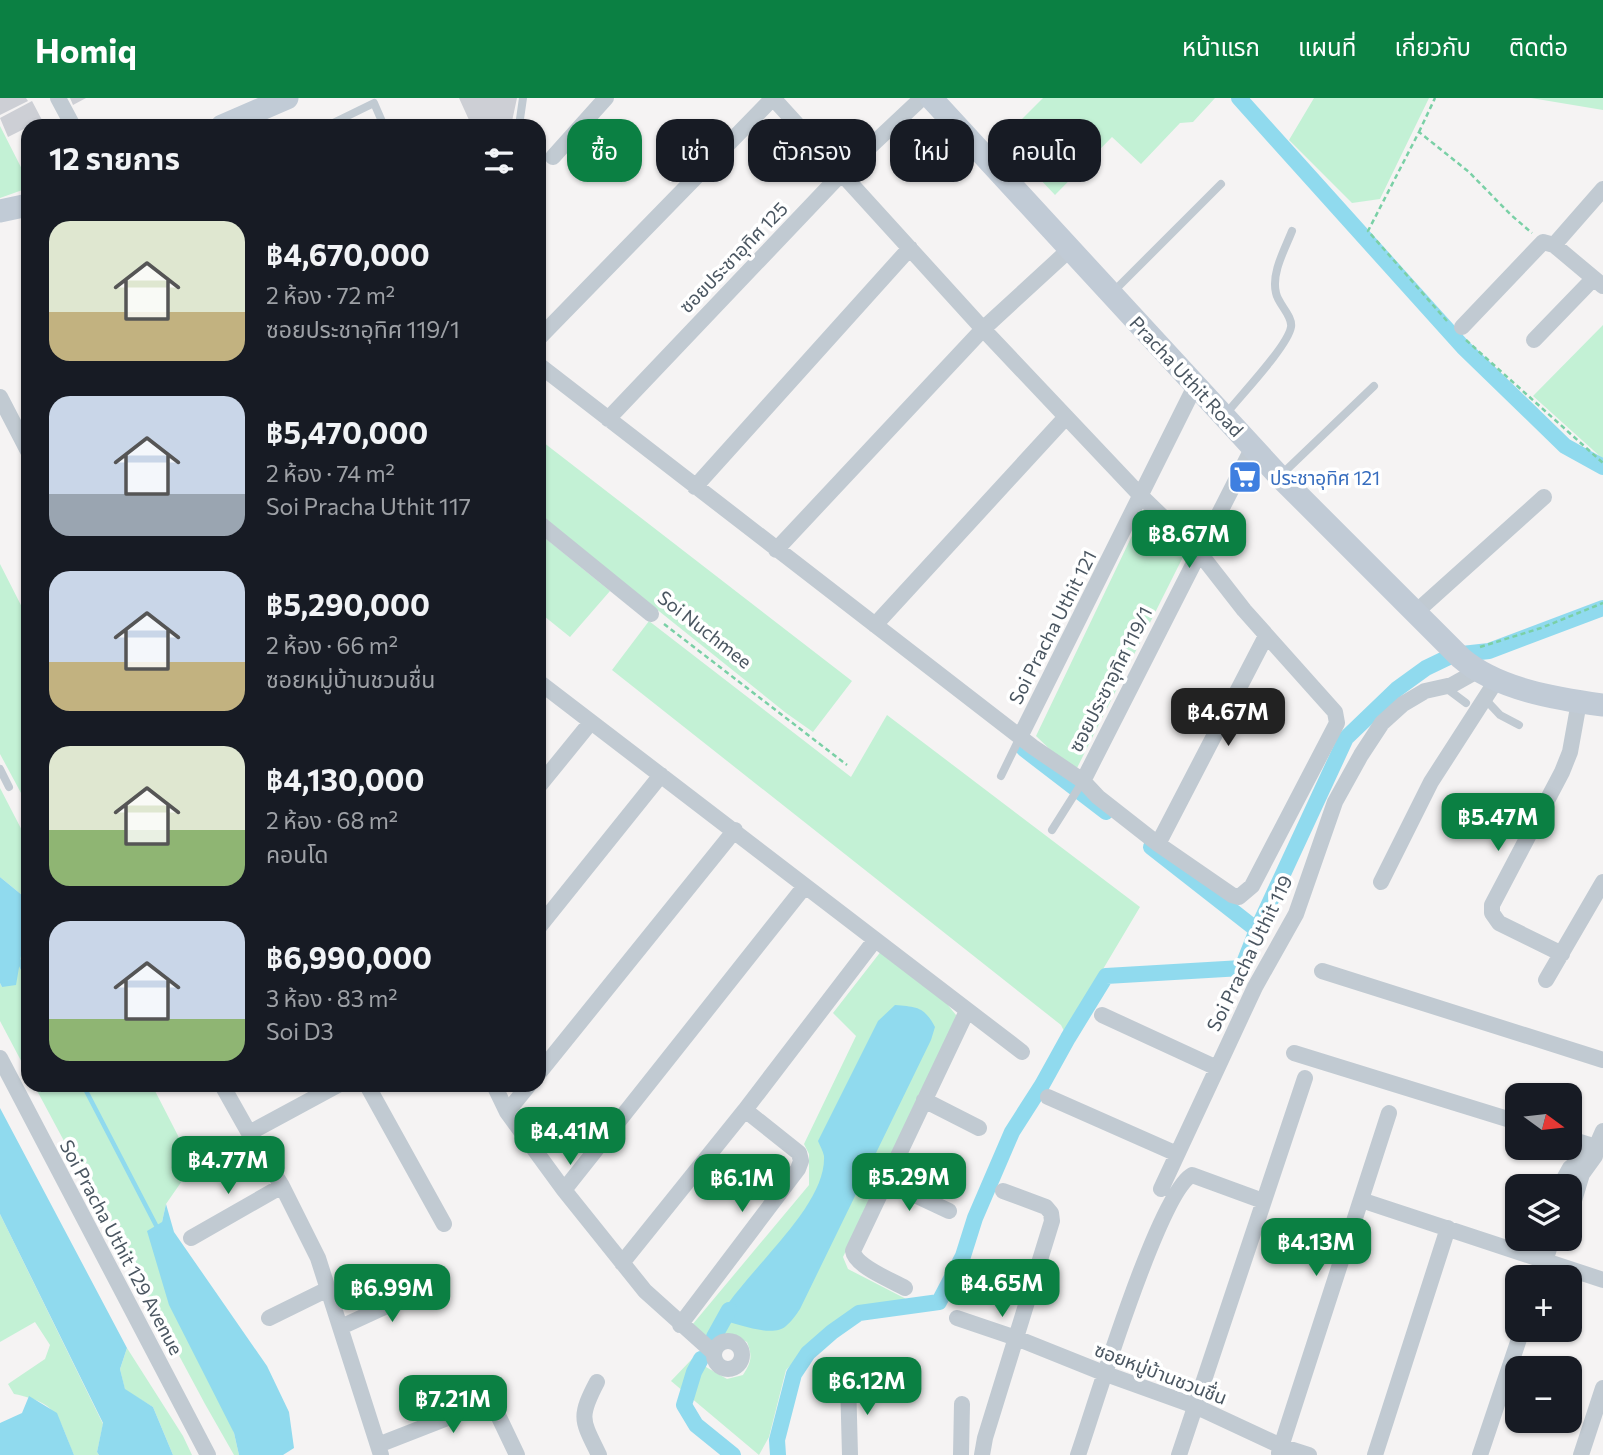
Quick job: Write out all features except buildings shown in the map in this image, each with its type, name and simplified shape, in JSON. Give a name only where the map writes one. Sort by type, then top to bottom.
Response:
[{"type":"main road","points":[[230,119],[245,106],[287,98]]},
{"type":"main road","name":"Pracha Uthit Road","points":[[931,98],[1280,477],[1470,668]]},
{"type":"main road","points":[[0,211],[21,206]]},
{"type":"main road","points":[[1470,668],[1579,702],[1603,705]]},
{"type":"street","points":[[58,98],[68,119]]},
{"type":"street","points":[[553,157],[606,98]]},
{"type":"street","points":[[546,331],[773,98],[792,119]]},
{"type":"street","name":"ซอยประชาอุทิศ 125","points":[[876,141],[922,98]]},
{"type":"street","name":"ซอยประชาอุทิศ 125","points":[[608,419],[833,182]]},
{"type":"street","points":[[546,370],[1020,737],[1083,780],[1098,797],[1158,844],[1232,895],[1239,897],[1245,894],[1252,886],[1337,723],[1335,712],[1266,636],[1198,551],[1141,496],[983,329],[850,182]]},
{"type":"street","points":[[1461,332],[1603,190]]},
{"type":"street","points":[[1535,340],[1598,282],[1548,243]]},
{"type":"street","points":[[695,487],[910,248]]},
{"type":"street","points":[[776,550],[983,329],[1070,249]]},
{"type":"street","name":"Soi Pracha Uthit 121","points":[[1020,737],[1195,386]]},
{"type":"street","points":[[0,397],[21,438]]},
{"type":"street","points":[[875,625],[1066,417]]},
{"type":"street","name":"ซอยประชาอุทิศ 119/1","points":[[1083,780],[1253,447]]},
{"type":"street","points":[[1416,612],[1544,497]]},
{"type":"street","name":"Soi Nuchmee","points":[[546,529],[651,614]]},
{"type":"street","points":[[1158,844],[1266,636]]},
{"type":"street","points":[[1381,882],[1431,782],[1470,668]]},
{"type":"street","name":"Soi Pracha Uthit 119","points":[[1161,1189],[1255,987],[1296,914],[1335,802],[1361,755],[1382,723],[1403,704],[1425,691],[1452,685],[1470,668]]},
{"type":"street","points":[[546,687],[1022,1052]]},
{"type":"street","points":[[1562,954],[1499,923],[1492,913],[1492,905],[1562,772],[1570,752],[1579,702]]},
{"type":"street","points":[[546,778],[592,722]]},
{"type":"street","points":[[546,918],[662,775]]},
{"type":"street","points":[[546,1064],[735,830]]},
{"type":"street","points":[[1546,980],[1603,882]]},
{"type":"street","points":[[564,1190],[805,886]]},
{"type":"street","points":[[622,1263],[745,1110],[875,940]]},
{"type":"street","points":[[1322,971],[1603,1060]]},
{"type":"street","points":[[905,1288],[860,1263],[854,1257],[853,1251],[967,1011]]},
{"type":"street","points":[[1102,1015],[1217,1068]]},
{"type":"street","points":[[1294,1053],[1505,1118]]},
{"type":"street","name":"Soi Pracha Uthit 129 Avenue","points":[[0,1058],[208,1455]]},
{"type":"street","points":[[1179,1455],[1305,1078]]},
{"type":"street","points":[[226,1092],[282,1186],[309,1238],[341,1327],[379,1450],[488,1404],[496,1410],[517,1455]]},
{"type":"street","points":[[249,1133],[325,1092]]},
{"type":"street","points":[[371,1092],[444,1224]]},
{"type":"street","points":[[498,1092],[508,1112],[564,1190],[645,1291],[714,1353]]},
{"type":"street","points":[[508,1112],[524,1092]]},
{"type":"street","points":[[1048,1097],[1177,1153]]},
{"type":"street","points":[[923,1100],[979,1128]]},
{"type":"street","points":[[680,1325],[792,1181],[801,1161],[799,1153],[745,1110]]},
{"type":"street","points":[[1280,1450],[1389,1113]]},
{"type":"street","points":[[1582,1174],[1595,1156],[1603,1131]]},
{"type":"street","points":[[1582,1143],[1596,1147]]},
{"type":"street","points":[[1567,1174],[1570,1168],[1596,1147]]},
{"type":"street","points":[[1079,1455],[1153,1240],[1171,1198],[1186,1178],[1196,1175],[1263,1201]]},
{"type":"street","points":[[886,1181],[949,1211]]},
{"type":"street","points":[[191,1238],[282,1186]]},
{"type":"street","points":[[982,1455],[1052,1221],[1051,1213],[1046,1207],[1003,1191]]},
{"type":"street","points":[[1361,1200],[1448,1228],[1532,1265]]},
{"type":"street","points":[[1375,1455],[1448,1228]]},
{"type":"street","points":[[1582,1276],[1603,1280]]},
{"type":"street","points":[[341,1327],[428,1287]]},
{"type":"street","points":[[269,1318],[328,1289]]},
{"type":"street","name":"ซอยหมู่บ้านชวนชื่น","points":[[957,1318],[1195,1406],[1280,1450],[1309,1455]]},
{"type":"street","points":[[1480,1455],[1518,1342]]},
{"type":"street","points":[[848,1380],[850,1455]]},
{"type":"street","points":[[597,1382],[583,1413],[583,1421],[599,1455]]},
{"type":"street","points":[[1581,1455],[1603,1388]]},
{"type":"street","points":[[961,1455],[962,1404]]},
{"type":"lane","points":[[520,119],[523,98]]},
{"type":"lane","points":[[341,119],[374,103],[381,119]]},
{"type":"lane","points":[[1112,294],[1221,184]]},
{"type":"lane","points":[[1224,416],[1281,347],[1291,328],[1291,321],[1278,302],[1274,279],[1292,231]]},
{"type":"lane","points":[[1280,477],[1374,386]]},
{"type":"lane","points":[[1470,668],[1500,715],[1519,725]]},
{"type":"lane","points":[[1443,687],[1465,703]]},
{"type":"lane","points":[[1001,776],[1020,737]]},
{"type":"lane","points":[[0,769],[9,787]]},
{"type":"lane","points":[[1052,830],[1083,780]]},
{"type":"path","points":[[1435,98],[1368,231],[1461,332],[1603,463]]},
{"type":"path","points":[[1419,132],[1469,172],[1511,215],[1548,243]]},
{"type":"path","points":[[1470,668],[1477,648],[1603,603]]},
{"type":"path","name":"Soi Nuchmee","points":[[651,614],[847,765]]},
{"type":"green space","points":[[1043,98],[1215,98],[1193,122],[1180,123],[1141,164],[1112,137],[1101,148],[1101,119],[1022,119]]},
{"type":"green space","points":[[1314,98],[1429,98],[1380,199],[1352,203],[1289,140]]},
{"type":"green space","points":[[1531,98],[1603,98],[1603,110]]},
{"type":"green space","points":[[0,126],[21,167],[21,190],[0,198]]},
{"type":"green space","points":[[1043,182],[1068,182],[1055,195]]},
{"type":"green space","points":[[1603,325],[1603,459],[1533,396]]},
{"type":"green space","points":[[546,444],[852,681],[813,732],[546,521]]},
{"type":"green space","points":[[1151,517],[1185,553],[1077,768],[1061,760],[1036,736],[1140,519]]},
{"type":"green space","points":[[546,539],[610,591],[570,637],[546,618]]},
{"type":"green space","points":[[0,564],[21,605],[21,793],[0,754]]},
{"type":"green space","points":[[649,621],[851,777],[887,715],[1140,907],[1065,1033],[1061,1025],[612,670]]},
{"type":"green space","points":[[0,788],[21,828],[21,894],[0,877]]},
{"type":"green space","points":[[21,947],[21,1061],[0,1021],[0,983],[2,987]]},
{"type":"green space","points":[[882,950],[947,1004],[956,1015],[955,1028],[843,1257],[848,1269],[910,1301],[860,1307],[820,1336],[786,1370],[769,1437],[759,1455],[671,1381],[692,1359],[727,1379],[743,1375],[748,1366],[750,1352],[747,1342],[733,1337],[717,1337],[711,1344],[692,1325],[809,1185],[809,1154],[804,1144],[856,1036],[833,1013]]},
{"type":"green space","points":[[38,1092],[156,1092],[193,1165],[166,1204],[162,1222],[234,1433],[239,1455],[234,1455]]},
{"type":"green space","points":[[0,1214],[103,1424],[97,1452],[99,1455],[74,1455],[60,1421],[49,1407],[14,1394],[8,1384],[45,1359],[50,1345],[35,1322],[0,1342]]},
{"type":"green space","points":[[127,1348],[183,1436],[192,1455],[173,1455],[153,1407],[125,1390],[120,1369]]},
{"type":"water","points":[[0,877],[21,894],[21,956],[16,985],[2,987]]},
{"type":"water","points":[[895,1005],[923,1011],[935,1027],[931,1040],[800,1309],[786,1326],[773,1331],[722,1320],[710,1334],[721,1313],[811,1200],[821,1178],[824,1156],[818,1141],[878,1021]]},
{"type":"water","points":[[0,1108],[127,1348],[120,1369],[125,1389],[153,1407],[173,1455],[99,1455],[97,1452],[103,1423],[0,1214]]},
{"type":"water","points":[[166,1204],[174,1232],[267,1366],[289,1412],[294,1448],[283,1455],[239,1455],[234,1433],[169,1305],[147,1231],[162,1222]]},
{"type":"water","points":[[29,1396],[57,1413],[74,1455],[0,1455],[0,1423],[22,1413]]},
{"type":"waterway","points":[[1239,98],[1463,347],[1565,446],[1603,467]]},
{"type":"waterway","points":[[778,1455],[777,1440],[794,1374],[808,1353],[859,1313],[939,1302],[963,1256],[975,1218],[1012,1132],[1106,976],[1242,968],[1346,738],[1397,689],[1426,668],[1453,655],[1489,651],[1603,608]]},
{"type":"waterway","points":[[1024,749],[1106,812]]},
{"type":"waterway","points":[[1151,847],[1257,930]]},
{"type":"waterway","points":[[19,961],[21,965]]},
{"type":"waterway","points":[[87,1092],[159,1231]]},
{"type":"waterway","points":[[714,1337],[729,1310]]},
{"type":"waterway","points":[[701,1359],[684,1405],[696,1425],[733,1455]]},
{"type":"place","name":"ประชาอุทิศ 121","points":[[1245,477]]}]
